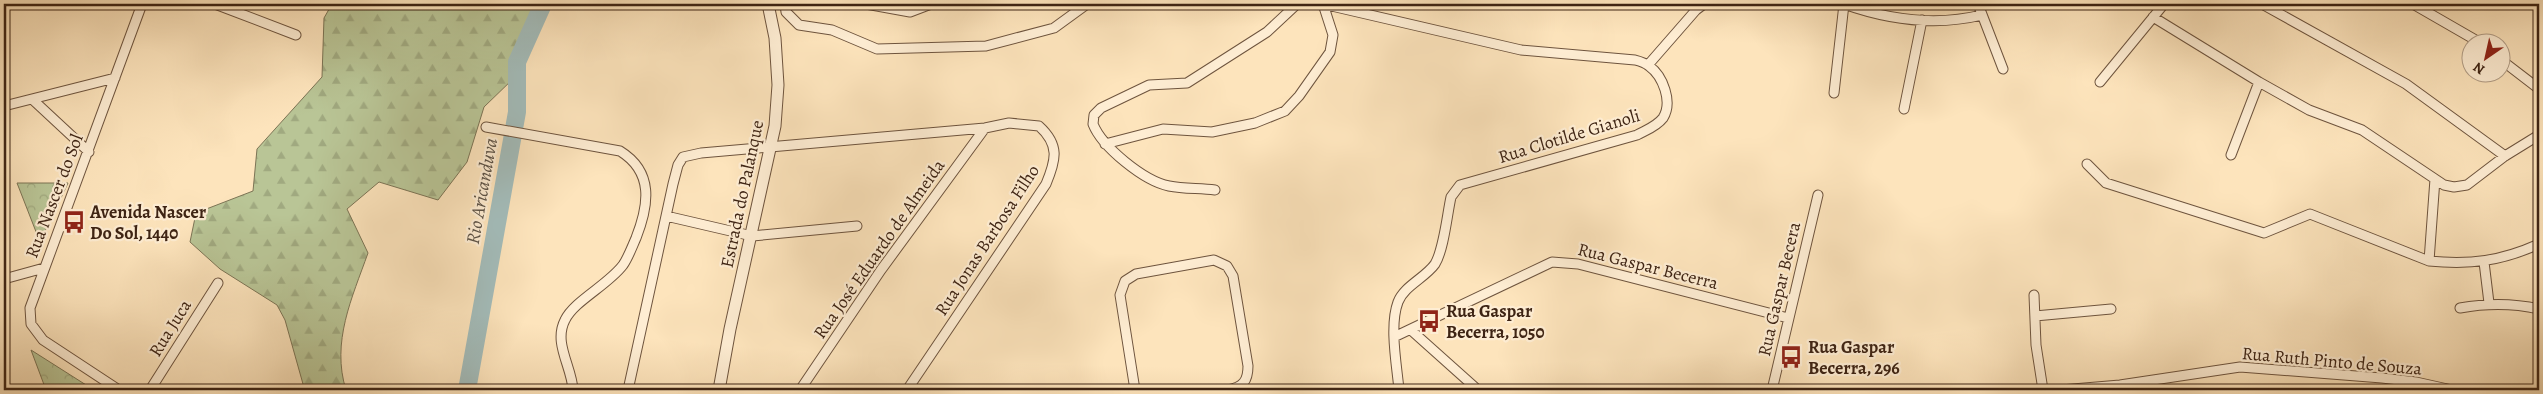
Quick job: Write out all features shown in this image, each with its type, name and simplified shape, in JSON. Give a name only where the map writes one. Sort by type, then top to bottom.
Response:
[{"type":"street","name":"Rua Nascer do Sol","points":[[119,390],[43,340],[33,329],[29,316],[44,268],[89,152],[142,4]]},
{"type":"street","points":[[215,4],[296,35]]},
{"type":"street","name":"Estrada do Palanque","points":[[719,390],[730,329],[771,146],[778,85],[775,38],[768,4]]},
{"type":"street","points":[[785,4],[786,12],[799,25],[832,30],[877,49],[986,46],[1054,28],[1086,4]]},
{"type":"street","points":[[866,4],[910,12],[931,4]]},
{"type":"street","points":[[1215,190],[1168,186],[1154,181],[1105,144],[1092,120],[1100,108],[1149,85],[1187,83],[1267,32],[1297,4]]},
{"type":"street","points":[[1105,144],[1163,129],[1212,132],[1255,122],[1285,111],[1299,96],[1330,52],[1333,43],[1331,26],[1323,4]]},
{"type":"street","points":[[1323,4],[1521,50],[1635,60],[1648,65],[1696,10],[1704,4]]},
{"type":"street","points":[[1834,93],[1844,4],[1869,13],[1922,20],[1956,21],[1982,15]]},
{"type":"street","points":[[1978,4],[2003,69]]},
{"type":"street","points":[[2100,82],[2164,4]]},
{"type":"street","points":[[2262,4],[2406,84],[2506,156]]},
{"type":"street","points":[[2413,4],[2461,32]]},
{"type":"street","points":[[2153,17],[2259,82],[2309,110],[2362,130],[2444,185],[2454,187],[2468,185],[2539,134]]},
{"type":"street","points":[[1904,108],[1922,20]]},
{"type":"street","name":"Rua Clotilde Gianoli","points":[[1394,337],[1398,303],[1401,296],[1434,265],[1438,258],[1451,197],[1456,188],[1460,185],[1637,135],[1655,126],[1667,109],[1665,89],[1648,65]]},
{"type":"street","points":[[2510,67],[2539,89]]},
{"type":"street","points":[[4,106],[115,78]]},
{"type":"street","points":[[2231,155],[2259,82]]},
{"type":"street","points":[[32,98],[89,152]]},
{"type":"street","name":"Rua Jonas Barbosa Filho","points":[[666,216],[678,165],[683,157],[701,153],[771,146],[985,128],[1009,123],[1039,126],[1052,141],[1054,166],[1042,192],[907,390]]},
{"type":"street","points":[[486,127],[620,151],[631,158],[638,168],[647,193],[639,230],[623,264],[599,289],[574,308],[564,320],[561,342],[573,390]]},
{"type":"street","name":"Rua José Eduardo de Almeida","points":[[800,390],[881,270],[985,128]]},
{"type":"street","points":[[2086,164],[2106,183],[2264,233],[2310,214],[2429,261],[2484,262],[2516,255],[2539,244]]},
{"type":"street","points":[[2429,261],[2435,179]]},
{"type":"street","name":"Rua Gaspar Becera","points":[[1772,390],[1818,195]]},
{"type":"street","points":[[628,390],[666,216],[752,236],[857,226]]},
{"type":"street","points":[[1135,390],[1120,295],[1125,281],[1136,274],[1214,260],[1227,266],[1233,276],[1248,366],[1246,381],[1238,388],[1228,390]]},
{"type":"street","name":"Rua Gaspar Becerra","points":[[1394,337],[1412,331],[1538,267],[1552,262],[1564,262],[1788,318]]},
{"type":"street","points":[[2484,262],[2489,303]]},
{"type":"street","points":[[4,279],[44,268]]},
{"type":"street","name":"Rua Juca","points":[[150,390],[218,283]]},
{"type":"street","points":[[2034,295],[2043,390]]},
{"type":"street","points":[[2460,308],[2489,303],[2518,304],[2539,309]]},
{"type":"street","points":[[2035,316],[2110,309]]},
{"type":"street","points":[[1412,331],[1478,390]]},
{"type":"street","points":[[1394,337],[1399,390]]},
{"type":"street","name":"Rua Ruth Pinto de Souza","points":[[2061,390],[2121,387],[2240,367],[2382,378],[2416,382],[2452,390]]},
{"type":"green space","points":[[332,4],[536,4],[515,77],[484,107],[467,162],[438,200],[379,182],[347,209],[368,253],[350,303],[342,337],[342,372],[346,390],[308,390],[303,384],[285,320],[277,305],[220,269],[190,242],[196,213],[253,191],[257,149],[322,77],[324,18]]},
{"type":"green space","points":[[17,183],[68,183],[40,242]]},
{"type":"green space","points":[[31,350],[94,390],[46,390]]},
{"type":"waterway","name":"Rio Aricanduva","points":[[467,390],[517,112],[517,62],[543,4]]},
{"type":"place","name":"Avenida Nascer Do Sol, 1440","points":[[74,222]]},
{"type":"place","name":"Rua Gaspar Becerra, 1050","points":[[1429,321]]},
{"type":"place","name":"Rua Gaspar Becerra, 296","points":[[1791,357]]}]
